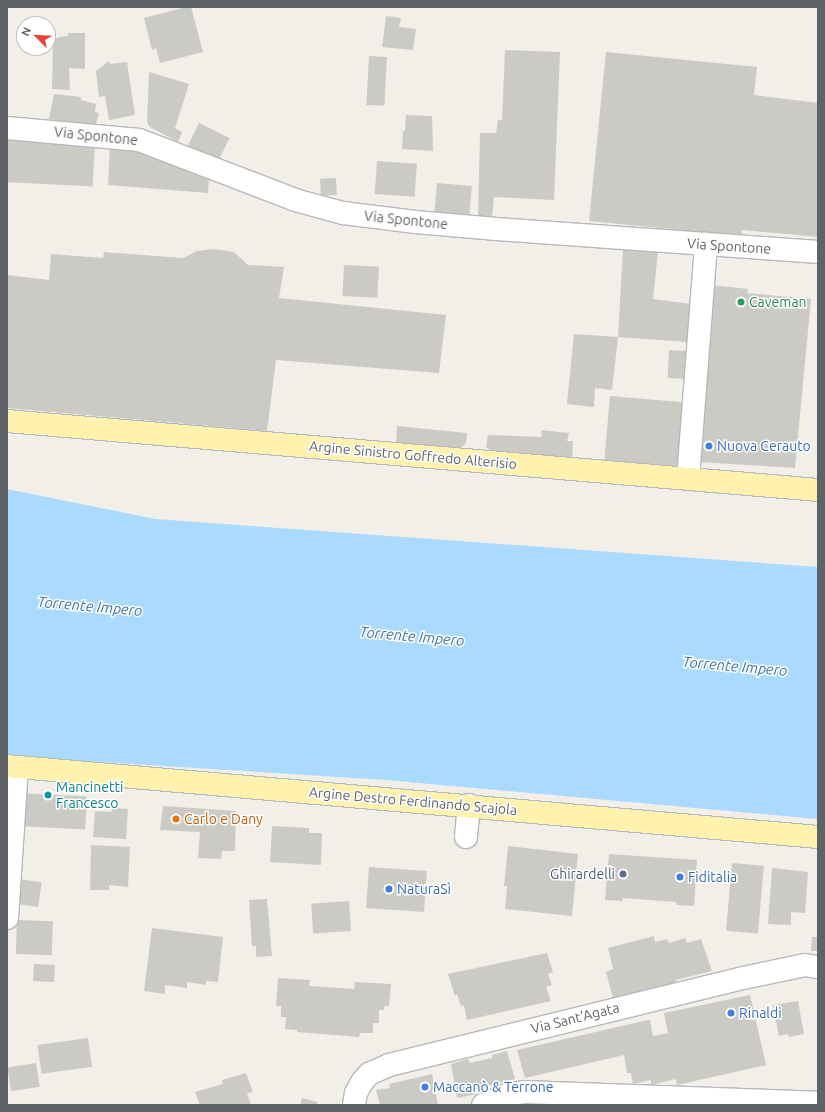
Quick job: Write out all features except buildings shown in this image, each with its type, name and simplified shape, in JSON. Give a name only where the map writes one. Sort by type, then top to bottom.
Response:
[{"type":"main road","name":"Argine Sinistro Goffredo Alterisio","points":[[7,421],[818,490]]},
{"type":"main road","name":"Argine Destro Ferdinando Scajola","points":[[12,766],[469,805],[818,837]]},
{"type":"street","name":"Via Spontone","points":[[7,128],[139,140],[295,200],[343,213],[430,224],[818,252]]},
{"type":"street","points":[[688,479],[706,244]]},
{"type":"street","points":[[7,918],[12,766]]},
{"type":"street","points":[[466,836],[469,805]]},
{"type":"street","name":"Via Sant'Agata","points":[[354,1105],[356,1093],[362,1082],[369,1074],[389,1065],[743,978],[805,965],[818,967]]},
{"type":"street","points":[[483,1105],[507,1094],[524,1092],[655,1101],[818,1103]]},
{"type":"water","name":"Torrente Impero","points":[[7,489],[155,519],[818,567],[818,819],[386,780],[7,756]]},
{"type":"place","name":"Caveman","points":[[741,302]]},
{"type":"place","name":"Nuova Cerauto","points":[[709,446]]},
{"type":"place","name":"Mancinetti Francesco","points":[[48,795]]},
{"type":"place","name":"Carlo e Dany","points":[[176,819]]},
{"type":"place","name":"Ghirardelli","points":[[623,874]]},
{"type":"place","name":"Fiditalia","points":[[680,877]]},
{"type":"place","name":"NaturaSì","points":[[389,889]]},
{"type":"place","name":"Rinaldi","points":[[731,1013]]},
{"type":"place","name":"Maccanò & Terrone","points":[[425,1087]]}]
